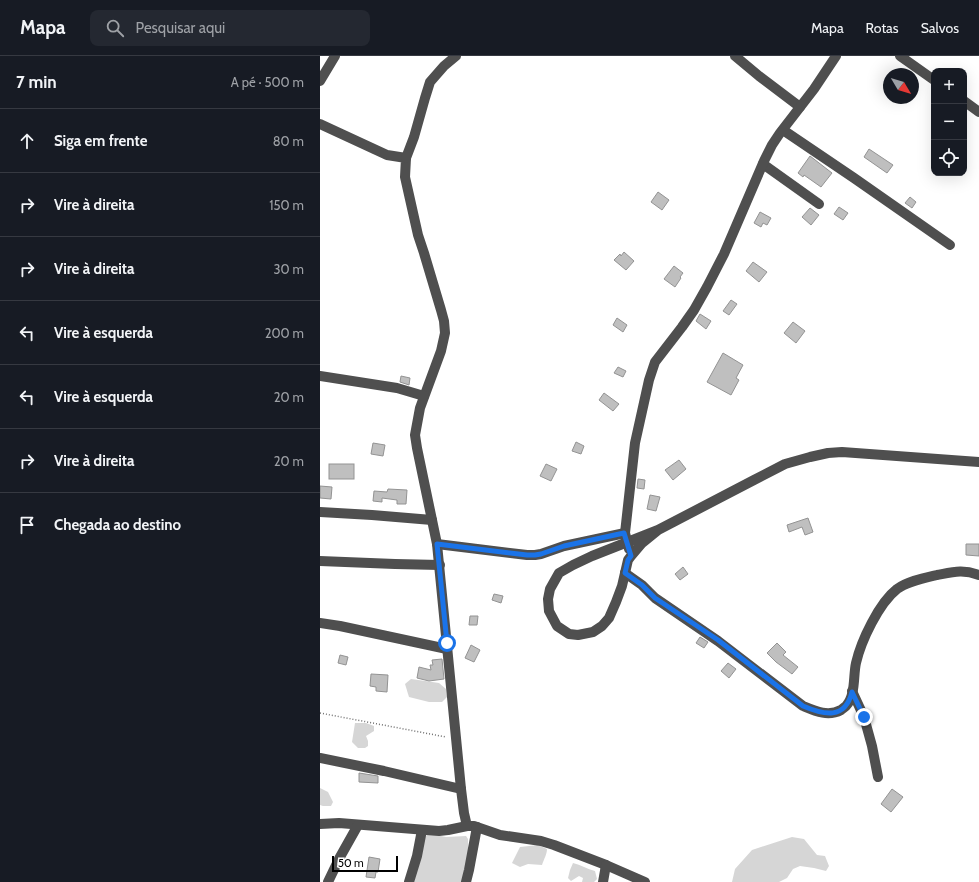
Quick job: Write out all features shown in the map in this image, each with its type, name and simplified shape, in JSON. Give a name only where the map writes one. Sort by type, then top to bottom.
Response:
[{"type":"street","points":[[320,80],[335,56]]},
{"type":"street","points":[[456,56],[444,66],[430,82],[424,98],[414,137],[406,158],[406,177],[418,235],[444,321],[445,333],[441,351],[420,408],[415,435],[437,544],[461,789],[464,813],[472,827],[469,870],[466,882]]},
{"type":"street","points":[[735,56],[800,107]]},
{"type":"street","points":[[631,556],[626,538],[635,443],[649,380],[655,362],[694,310],[707,287],[724,254],[762,164],[772,145],[814,89],[836,56]]},
{"type":"street","points":[[900,56],[931,78]]},
{"type":"street","points":[[967,103],[979,112]]},
{"type":"street","points":[[320,124],[387,155],[406,158]]},
{"type":"street","points":[[783,130],[950,245]]},
{"type":"street","points":[[762,164],[819,204]]},
{"type":"street","points":[[320,376],[397,388],[424,396]]},
{"type":"street","points":[[626,538],[559,573],[550,589],[548,599],[549,611],[557,626],[569,634],[578,635],[593,632],[602,626],[609,618],[616,602],[622,586],[628,560],[642,543],[658,530],[785,464],[810,456],[842,452],[979,462]]},
{"type":"street","points":[[320,512],[432,520]]},
{"type":"street","points":[[437,544],[535,555],[564,546],[626,538],[658,530]]},
{"type":"street","points":[[320,561],[440,565]]},
{"type":"street","points":[[625,573],[642,585],[655,598],[718,640],[803,706],[816,711],[828,713],[837,712],[846,707],[851,696],[856,664],[862,643],[878,612],[887,599],[898,589],[914,581],[958,571],[970,572],[979,575]]},
{"type":"street","points":[[320,623],[447,649]]},
{"type":"street","points":[[852,692],[864,717],[872,746],[878,777]]},
{"type":"street","points":[[320,758],[461,789]]},
{"type":"street","points":[[320,824],[339,823],[439,831],[472,827],[500,835],[547,843],[606,865],[645,882]]},
{"type":"street","points":[[328,882],[358,825]]},
{"type":"street","points":[[409,882],[417,856],[422,830]]},
{"type":"street","points":[[603,882],[606,865]]},
{"type":"path","points":[[320,713],[456,739]]},
{"type":"shaded area","points":[[411,679],[439,683],[446,689],[447,697],[442,702],[429,702],[409,697],[405,684]]},
{"type":"shaded area","points":[[355,723],[366,723],[374,726],[374,731],[366,736],[368,746],[365,748],[358,748],[352,742]]},
{"type":"shaded area","points":[[320,788],[328,792],[333,802],[331,806],[320,805]]},
{"type":"shaded area","points":[[431,834],[446,837],[466,836],[468,839],[468,855],[463,882],[414,882],[424,838]]},
{"type":"shaded area","points":[[792,837],[804,839],[817,855],[825,856],[829,866],[826,871],[800,866],[793,869],[787,878],[779,882],[732,882],[735,869],[752,850]]},
{"type":"shaded area","points":[[538,845],[547,849],[542,865],[528,864],[520,867],[512,863],[520,847]]},
{"type":"shaded area","points":[[573,863],[595,871],[597,879],[594,882],[582,882],[583,878],[579,876],[571,881],[568,878]]},
{"type":"building","points":[[869,149],[893,165],[887,173],[864,157]]},
{"type":"building","points":[[810,156],[832,173],[821,187],[804,175],[803,177],[798,173]]},
{"type":"building","points":[[658,192],[669,200],[662,210],[651,202]]},
{"type":"building","points":[[910,197],[916,202],[912,208],[905,203]]},
{"type":"building","points":[[839,207],[848,213],[843,220],[834,214]]},
{"type":"building","points":[[810,208],[819,215],[811,225],[802,217]]},
{"type":"building","points":[[760,212],[771,218],[767,225],[763,223],[761,227],[754,223]]},
{"type":"building","points":[[624,252],[634,261],[626,270],[614,260],[620,254],[621,256]]},
{"type":"building","points":[[753,262],[767,272],[759,282],[746,271]]},
{"type":"building","points":[[674,266],[683,273],[675,287],[664,279]]},
{"type":"building","points":[[731,300],[737,304],[729,315],[723,311]]},
{"type":"building","points":[[700,314],[711,321],[706,329],[696,321]]},
{"type":"building","points":[[617,318],[627,325],[623,332],[613,325]]},
{"type":"building","points":[[793,322],[805,331],[796,343],[784,333]]},
{"type":"building","points":[[723,353],[743,365],[736,378],[739,380],[731,395],[707,382]]},
{"type":"building","points":[[618,367],[626,371],[623,377],[614,373]]},
{"type":"building","points":[[401,376],[410,378],[409,385],[400,382]]},
{"type":"building","points":[[604,393],[619,404],[613,411],[599,400]]},
{"type":"building","points":[[576,442],[584,446],[581,454],[572,451]]},
{"type":"building","points":[[373,443],[385,445],[383,456],[371,454]]},
{"type":"building","points":[[679,460],[686,469],[673,480],[665,470]]},
{"type":"building","points":[[329,464],[354,464],[354,479],[329,479]]},
{"type":"building","points":[[546,464],[557,469],[551,481],[540,476]]},
{"type":"building","points":[[638,479],[645,480],[644,489],[637,488]]},
{"type":"building","points":[[320,486],[332,487],[331,499],[320,498]]},
{"type":"building","points":[[388,489],[407,490],[406,504],[397,504],[397,500],[382,498],[382,502],[373,501],[374,491],[387,492]]},
{"type":"building","points":[[650,495],[660,497],[656,511],[647,509]]},
{"type":"building","points":[[808,518],[813,532],[805,535],[802,527],[789,532],[787,525]]},
{"type":"building","points":[[966,544],[979,544],[979,556],[966,555]]},
{"type":"building","points":[[683,567],[688,574],[680,580],[675,574]]},
{"type":"building","points":[[494,594],[503,596],[501,603],[492,600]]},
{"type":"building","points":[[470,616],[478,616],[477,625],[469,625]]},
{"type":"building","points":[[700,637],[708,642],[704,648],[696,643]]},
{"type":"building","points":[[777,643],[786,652],[783,655],[798,667],[792,674],[767,653]]},
{"type":"building","points":[[471,645],[480,650],[474,662],[465,658]]},
{"type":"building","points":[[340,655],[348,657],[346,665],[338,663]]},
{"type":"building","points":[[442,659],[444,679],[429,681],[417,678],[419,667],[431,670],[430,665],[433,665],[432,660]]},
{"type":"building","points":[[728,663],[736,669],[729,678],[721,671]]},
{"type":"building","points":[[371,674],[388,675],[387,692],[376,691],[376,687],[370,686]]},
{"type":"building","points":[[359,773],[378,776],[378,783],[359,782]]},
{"type":"building","points":[[892,789],[903,797],[891,812],[881,804]]},
{"type":"building","points":[[369,857],[380,859],[378,872],[376,872],[375,878],[366,877]]},
{"type":"route","points":[[447,643],[437,544],[535,555],[564,546],[624,533],[631,556],[628,560],[625,573],[642,585],[655,598],[718,640],[803,706],[816,711],[828,713],[837,712],[846,707],[852,692],[864,717]]}]
